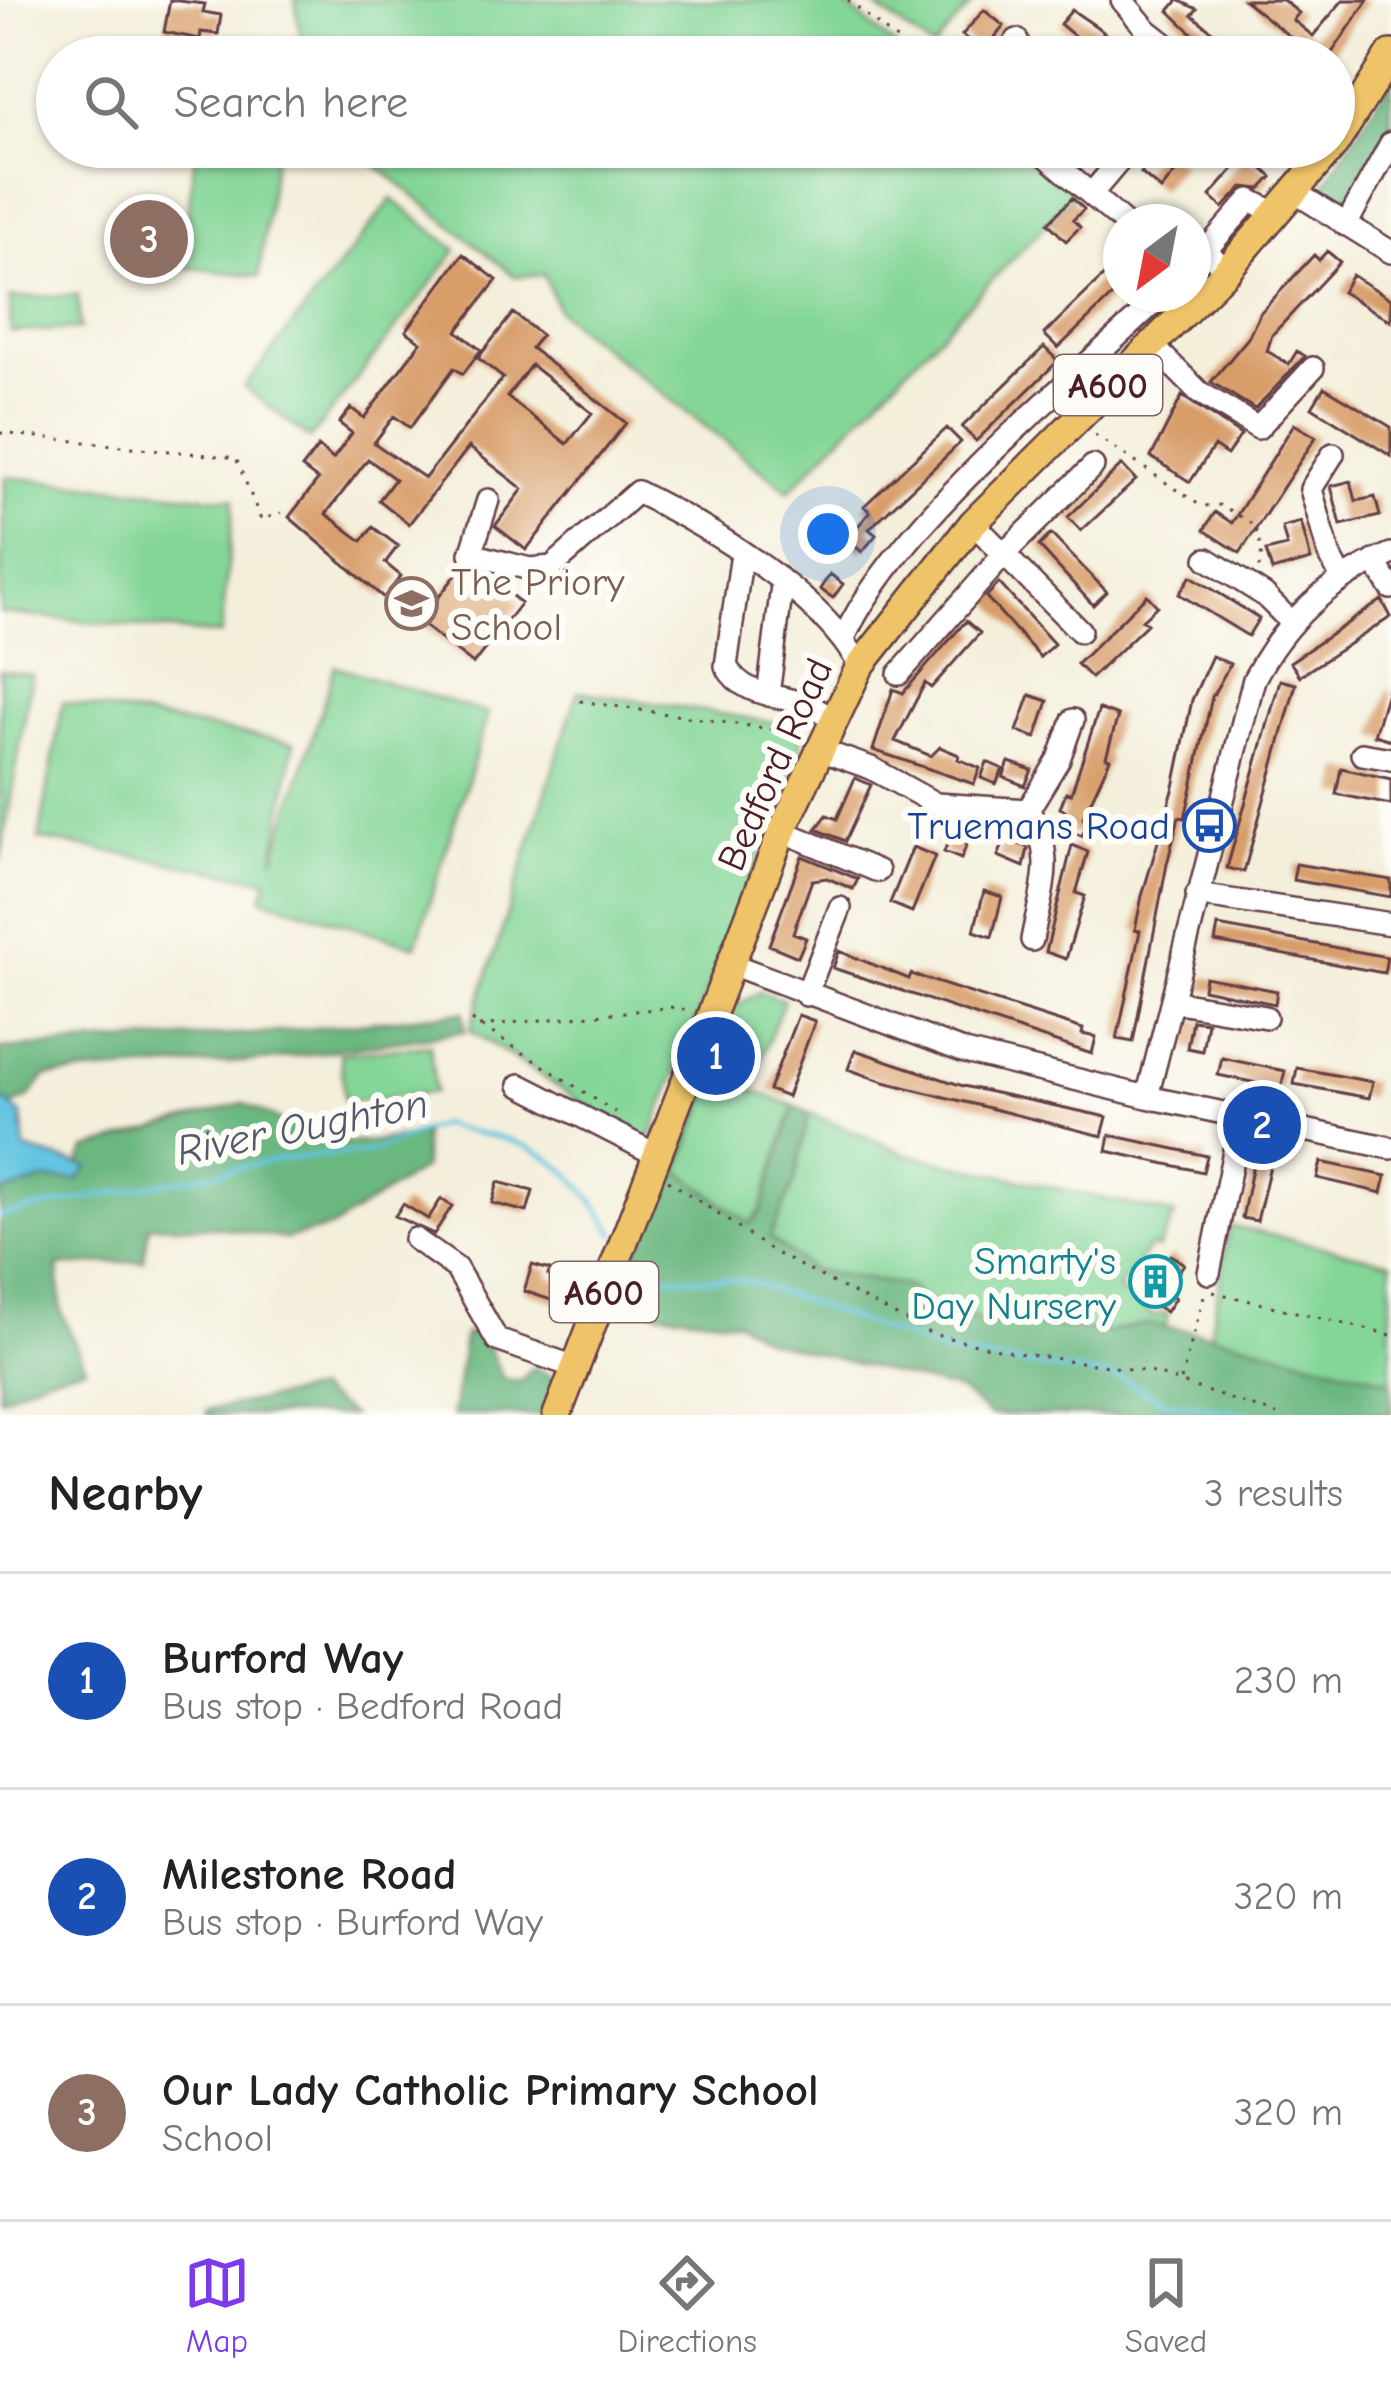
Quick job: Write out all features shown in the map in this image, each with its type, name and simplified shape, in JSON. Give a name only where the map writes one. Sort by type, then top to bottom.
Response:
[{"type":"main road","name":"Bedford Road","points":[[1355,110],[1391,53]]},
{"type":"main road","name":"Bedford Road","points":[[1211,282],[1316,168]]},
{"type":"main road","name":"Bedford Road","points":[[557,1415],[782,831],[860,666],[887,626],[973,523],[1180,312]]},
{"type":"street","points":[[1122,0],[1155,36]]},
{"type":"street","points":[[1346,226],[1391,143]]},
{"type":"street","points":[[1063,168],[1105,204]]},
{"type":"street","points":[[1093,192],[1113,168]]},
{"type":"street","points":[[1287,203],[1346,226],[1391,252]]},
{"type":"street","points":[[844,638],[859,605],[901,551],[1144,312]]},
{"type":"street","points":[[1152,344],[1199,392],[1258,428],[1313,368]]},
{"type":"street","points":[[1333,454],[1311,488],[1329,554],[1342,578]]},
{"type":"street","points":[[899,674],[1006,552],[1093,466]]},
{"type":"street","points":[[488,500],[471,554],[530,569],[552,567],[638,492],[742,553],[844,638],[860,666]]},
{"type":"street","points":[[973,523],[1080,631]]},
{"type":"street","points":[[742,553],[726,666],[734,680],[768,695],[819,707],[823,736],[936,803],[1028,810]]},
{"type":"street","points":[[1147,1097],[1244,705],[1264,659],[1292,622],[1342,578],[1382,558],[1391,588]]},
{"type":"street","points":[[1207,559],[1264,595],[1292,622]]},
{"type":"street","points":[[768,695],[782,586]]},
{"type":"street","points":[[859,605],[887,626]]},
{"type":"street","points":[[1028,810],[1059,759],[1073,720]]},
{"type":"street","points":[[1362,754],[1391,759]]},
{"type":"street","points":[[1028,810],[1044,836],[1047,854],[1032,940]]},
{"type":"street","points":[[782,831],[878,871]]},
{"type":"street","points":[[1197,895],[1391,924]]},
{"type":"street","points":[[806,995],[840,908]]},
{"type":"street","points":[[731,964],[965,1052],[1147,1097],[1391,1148]]},
{"type":"street","points":[[1172,1001],[1266,1017]]},
{"type":"street","points":[[520,1084],[655,1162]]},
{"type":"street","points":[[1207,1282],[1241,1117]]},
{"type":"street","points":[[415,1239],[465,1278],[497,1340],[575,1367]]},
{"type":"path","points":[[848,0],[891,36]]},
{"type":"path","points":[[0,433],[236,458],[260,520],[281,513]]},
{"type":"path","points":[[1091,433],[1202,506],[1221,505],[1255,526],[1262,551],[1258,575]]},
{"type":"path","points":[[580,701],[823,736]]},
{"type":"path","points":[[479,1026],[676,1007],[709,1018]]},
{"type":"path","points":[[472,1020],[623,1117]]},
{"type":"path","points":[[655,1162],[772,1251],[932,1334],[1181,1381],[1277,1415]]},
{"type":"path","points":[[772,1251],[777,1244]]},
{"type":"path","points":[[1181,1381],[1207,1282],[1391,1336]]},
{"type":"green space","points":[[295,0],[840,0],[883,36],[301,36]]},
{"type":"green space","points":[[867,0],[975,0],[944,36],[915,36]]},
{"type":"green space","points":[[1391,79],[1391,131],[1340,210],[1323,196],[1325,183],[1335,168],[1355,168],[1355,136]]},
{"type":"green space","points":[[193,168],[273,168],[259,276],[181,267]]},
{"type":"green space","points":[[379,168],[1043,168],[1076,193],[789,491],[579,329],[558,310],[544,275],[515,276]]},
{"type":"green space","points":[[392,199],[457,250],[310,439],[244,387]]},
{"type":"green space","points":[[78,295],[80,329],[11,332],[10,298]]},
{"type":"green space","points":[[5,477],[234,499],[221,635],[0,613]]},
{"type":"green space","points":[[335,666],[488,714],[416,946],[262,898],[267,880],[39,839],[63,702],[294,743],[274,859]]},
{"type":"green space","points":[[0,670],[32,675],[0,863]]},
{"type":"green space","points":[[578,691],[802,727],[801,746],[648,1145],[470,1030]]},
{"type":"green space","points":[[760,992],[784,1000],[750,1089],[794,1106],[761,1211],[750,1224],[678,1170],[734,1031],[728,1011]]},
{"type":"green space","points":[[728,1011],[734,1031],[679,1170],[750,1224],[761,1211],[794,1106],[809,1113],[794,1183],[770,1238],[811,1270],[907,1286],[944,1316],[1107,1332],[1147,1324],[1210,1334],[1391,1381],[1391,1415],[989,1415],[960,1391],[767,1340],[737,1321],[659,1312],[620,1297],[721,1016]]},
{"type":"green space","points":[[463,1012],[465,1031],[269,1060],[46,1076],[28,1098],[0,1111],[0,1049],[270,1033]]},
{"type":"green space","points":[[430,1045],[435,1092],[345,1102],[340,1054]]},
{"type":"green space","points":[[243,1103],[329,1139],[368,1142],[423,1133],[423,1168],[333,1227],[285,1239],[219,1227],[149,1225],[144,1261],[58,1266],[61,1310],[85,1367],[44,1377],[0,1398],[0,1177],[76,1171],[85,1150]]},
{"type":"green space","points":[[809,1113],[907,1154],[1175,1215],[1158,1249],[1150,1246],[1118,1289],[1151,1315],[1168,1314],[1165,1327],[1147,1324],[1107,1332],[944,1316],[907,1286],[811,1270],[769,1239],[794,1183]]},
{"type":"green space","points":[[1230,1226],[1391,1262],[1391,1381],[1210,1334]]},
{"type":"green space","points":[[465,1333],[484,1337],[503,1379],[522,1381],[533,1367],[557,1379],[543,1415],[452,1415]]},
{"type":"green space","points":[[315,1390],[351,1415],[206,1415],[207,1410]]},
{"type":"water","points":[[0,1101],[22,1115],[25,1149],[89,1167],[78,1180],[44,1180],[0,1194]]},
{"type":"building","points":[[170,0],[205,4],[203,12],[221,15],[218,34],[164,32]]},
{"type":"building","points":[[1178,0],[1197,9],[1192,15],[1218,36],[1195,36],[1169,11]]},
{"type":"building","points":[[1244,0],[1283,0],[1299,13],[1293,20],[1313,36],[1289,36]]},
{"type":"building","points":[[1343,0],[1368,0],[1343,36],[1313,36]]},
{"type":"building","points":[[984,10],[1004,26],[996,36],[962,35]]},
{"type":"building","points":[[1072,10],[1108,36],[1074,36],[1060,24]]},
{"type":"building","points":[[1145,168],[1179,168],[1161,190],[1141,173]]},
{"type":"building","points":[[1235,168],[1262,168],[1272,177],[1261,189],[1243,187],[1223,208],[1210,196]]},
{"type":"building","points":[[1072,198],[1084,209],[1073,220],[1080,227],[1066,241],[1048,223]]},
{"type":"building","points":[[1327,251],[1340,262],[1272,335],[1267,351],[1289,364],[1297,351],[1305,356],[1255,409],[1211,382],[1248,338],[1260,313],[1314,255],[1319,260]]},
{"type":"building","points":[[463,254],[497,280],[457,331],[481,350],[463,374],[454,368],[410,428],[394,416],[374,443],[425,478],[503,378],[478,358],[513,313],[541,335],[531,348],[626,423],[526,550],[495,526],[523,489],[469,447],[409,524],[379,500],[395,479],[368,459],[326,514],[362,541],[373,527],[398,546],[385,563],[401,576],[384,598],[289,517],[318,480],[302,468],[318,447],[333,459],[352,433],[339,423],[351,408],[364,418],[421,342],[406,331]],"holes":[[[531,365],[592,413],[567,444],[507,397]]]},
{"type":"building","points":[[1352,275],[1391,299],[1391,321],[1342,292]]},
{"type":"building","points":[[1103,277],[1103,304],[1058,348],[1044,334]]},
{"type":"building","points":[[1044,347],[1058,361],[976,441],[962,427]]},
{"type":"building","points":[[1324,387],[1391,427],[1391,456],[1312,407]]},
{"type":"building","points":[[1182,396],[1241,435],[1227,455],[1214,446],[1190,482],[1151,457]]},
{"type":"building","points":[[1294,424],[1316,437],[1240,553],[1204,530],[1215,512],[1232,523]]},
{"type":"building","points":[[947,428],[961,442],[869,529],[876,535],[862,552],[847,539],[870,512],[864,506]]},
{"type":"building","points":[[1122,465],[1136,480],[1081,531],[1068,517]]},
{"type":"building","points":[[1351,481],[1356,501],[1375,497],[1380,516],[1341,525],[1331,486]]},
{"type":"building","points":[[1301,522],[1311,560],[1272,571],[1266,551],[1287,546],[1282,527]]},
{"type":"building","points":[[1051,534],[1107,592],[1093,605],[1039,546]]},
{"type":"building","points":[[463,566],[482,572],[521,603],[473,664],[419,622]]},
{"type":"building","points":[[830,574],[843,584],[833,598],[820,589]]},
{"type":"building","points":[[1191,576],[1259,618],[1248,636],[1179,594]]},
{"type":"building","points":[[999,583],[1054,644],[1040,657],[986,597]]},
{"type":"building","points":[[1147,595],[1157,606],[1142,620],[1147,624],[1091,678],[1077,664]]},
{"type":"building","points":[[1382,600],[1391,617],[1300,676],[1290,662]]},
{"type":"building","points":[[966,621],[980,633],[931,688],[925,683],[895,741],[931,756],[940,747],[959,755],[958,759],[980,768],[974,784],[873,750],[893,689],[903,693]]},
{"type":"building","points":[[1212,656],[1230,664],[1212,697],[1185,818],[1179,817],[1133,1042],[1117,1039],[1140,931],[1135,930],[1142,896],[1174,787],[1192,700]]},
{"type":"building","points":[[1280,680],[1296,684],[1244,872],[1227,868]]},
{"type":"building","points":[[1391,689],[1391,740],[1374,735]]},
{"type":"building","points":[[1030,695],[1048,701],[1036,738],[1017,731]]},
{"type":"building","points":[[1099,709],[1118,716],[1106,757],[1110,759],[1083,818],[1088,820],[1082,836],[1059,827],[1065,810],[1060,808],[1066,792],[1071,794]]},
{"type":"building","points":[[987,762],[1003,769],[996,784],[981,778]]},
{"type":"building","points":[[1009,762],[1032,770],[1025,786],[1003,777]]},
{"type":"building","points":[[1341,768],[1391,779],[1391,805],[1336,794]]},
{"type":"building","points":[[855,778],[871,785],[845,841],[816,829],[827,815],[837,819]]},
{"type":"building","points":[[956,822],[973,829],[961,859],[944,852]]},
{"type":"building","points":[[1006,838],[1028,848],[1024,867],[998,856]]},
{"type":"building","points":[[1072,845],[1088,852],[1076,893],[1085,896],[1066,959],[1046,952]]},
{"type":"building","points":[[913,847],[935,856],[912,912],[890,903]]},
{"type":"building","points":[[802,856],[858,879],[853,889],[827,878],[812,880],[793,933],[806,938],[798,957],[769,945]]},
{"type":"building","points":[[1296,864],[1391,880],[1391,897],[1293,880]]},
{"type":"building","points":[[984,891],[1002,897],[992,937],[974,931]]},
{"type":"building","points":[[1218,926],[1387,957],[1384,973],[1215,942]]},
{"type":"building","points":[[839,951],[909,979],[911,974],[1083,1029],[1082,1034],[1096,1037],[1092,1054],[833,968]]},
{"type":"building","points":[[1205,977],[1277,991],[1275,1004],[1203,989]]},
{"type":"building","points":[[798,1015],[815,1021],[787,1097],[769,1090]]},
{"type":"building","points":[[1192,1020],[1207,1022],[1202,1051],[1187,1048]]},
{"type":"building","points":[[855,1050],[963,1086],[1107,1117],[1102,1136],[884,1082],[848,1069]]},
{"type":"building","points":[[1222,1058],[1285,1071],[1281,1088],[1218,1075]]},
{"type":"building","points":[[1297,1068],[1373,1082],[1369,1098],[1294,1084]]},
{"type":"building","points":[[1110,1135],[1207,1156],[1203,1172],[1107,1151]]},
{"type":"building","points":[[1258,1140],[1275,1144],[1257,1221],[1242,1218]]},
{"type":"building","points":[[1321,1162],[1386,1176],[1382,1193],[1317,1178]]},
{"type":"building","points":[[498,1182],[533,1191],[527,1212],[492,1203]]},
{"type":"building","points":[[441,1199],[452,1206],[434,1234],[395,1216],[403,1204],[428,1219]]},
{"type":"building","name":"Smarty's Day Nursery","points":[[1171,1255],[1184,1264],[1166,1291],[1175,1298],[1166,1312],[1132,1290],[1147,1267],[1158,1274]]},
{"type":"building","points":[[532,1265],[550,1270],[548,1275],[566,1285],[560,1303],[524,1291]]},
{"type":"waterway","name":"River Oughton","points":[[0,1216],[282,1159],[369,1152],[441,1124],[524,1145],[556,1163],[582,1187],[615,1234]]},
{"type":"waterway","name":"River Oughton","points":[[631,1258],[671,1276],[749,1281],[950,1354],[1120,1378],[1164,1401],[1258,1415]]},
{"type":"place","name":"Our Lady Catholic Primary School","points":[[149,239]]},
{"type":"place","name":"The Priory School","points":[[412,603]]},
{"type":"place","name":"Truemans Road","points":[[1209,825]]},
{"type":"place","name":"Burford Way","points":[[716,1056]]},
{"type":"place","name":"Milestone Road","points":[[1262,1125]]},
{"type":"place","name":"Smarty's Day Nursery","points":[[1155,1282]]}]
